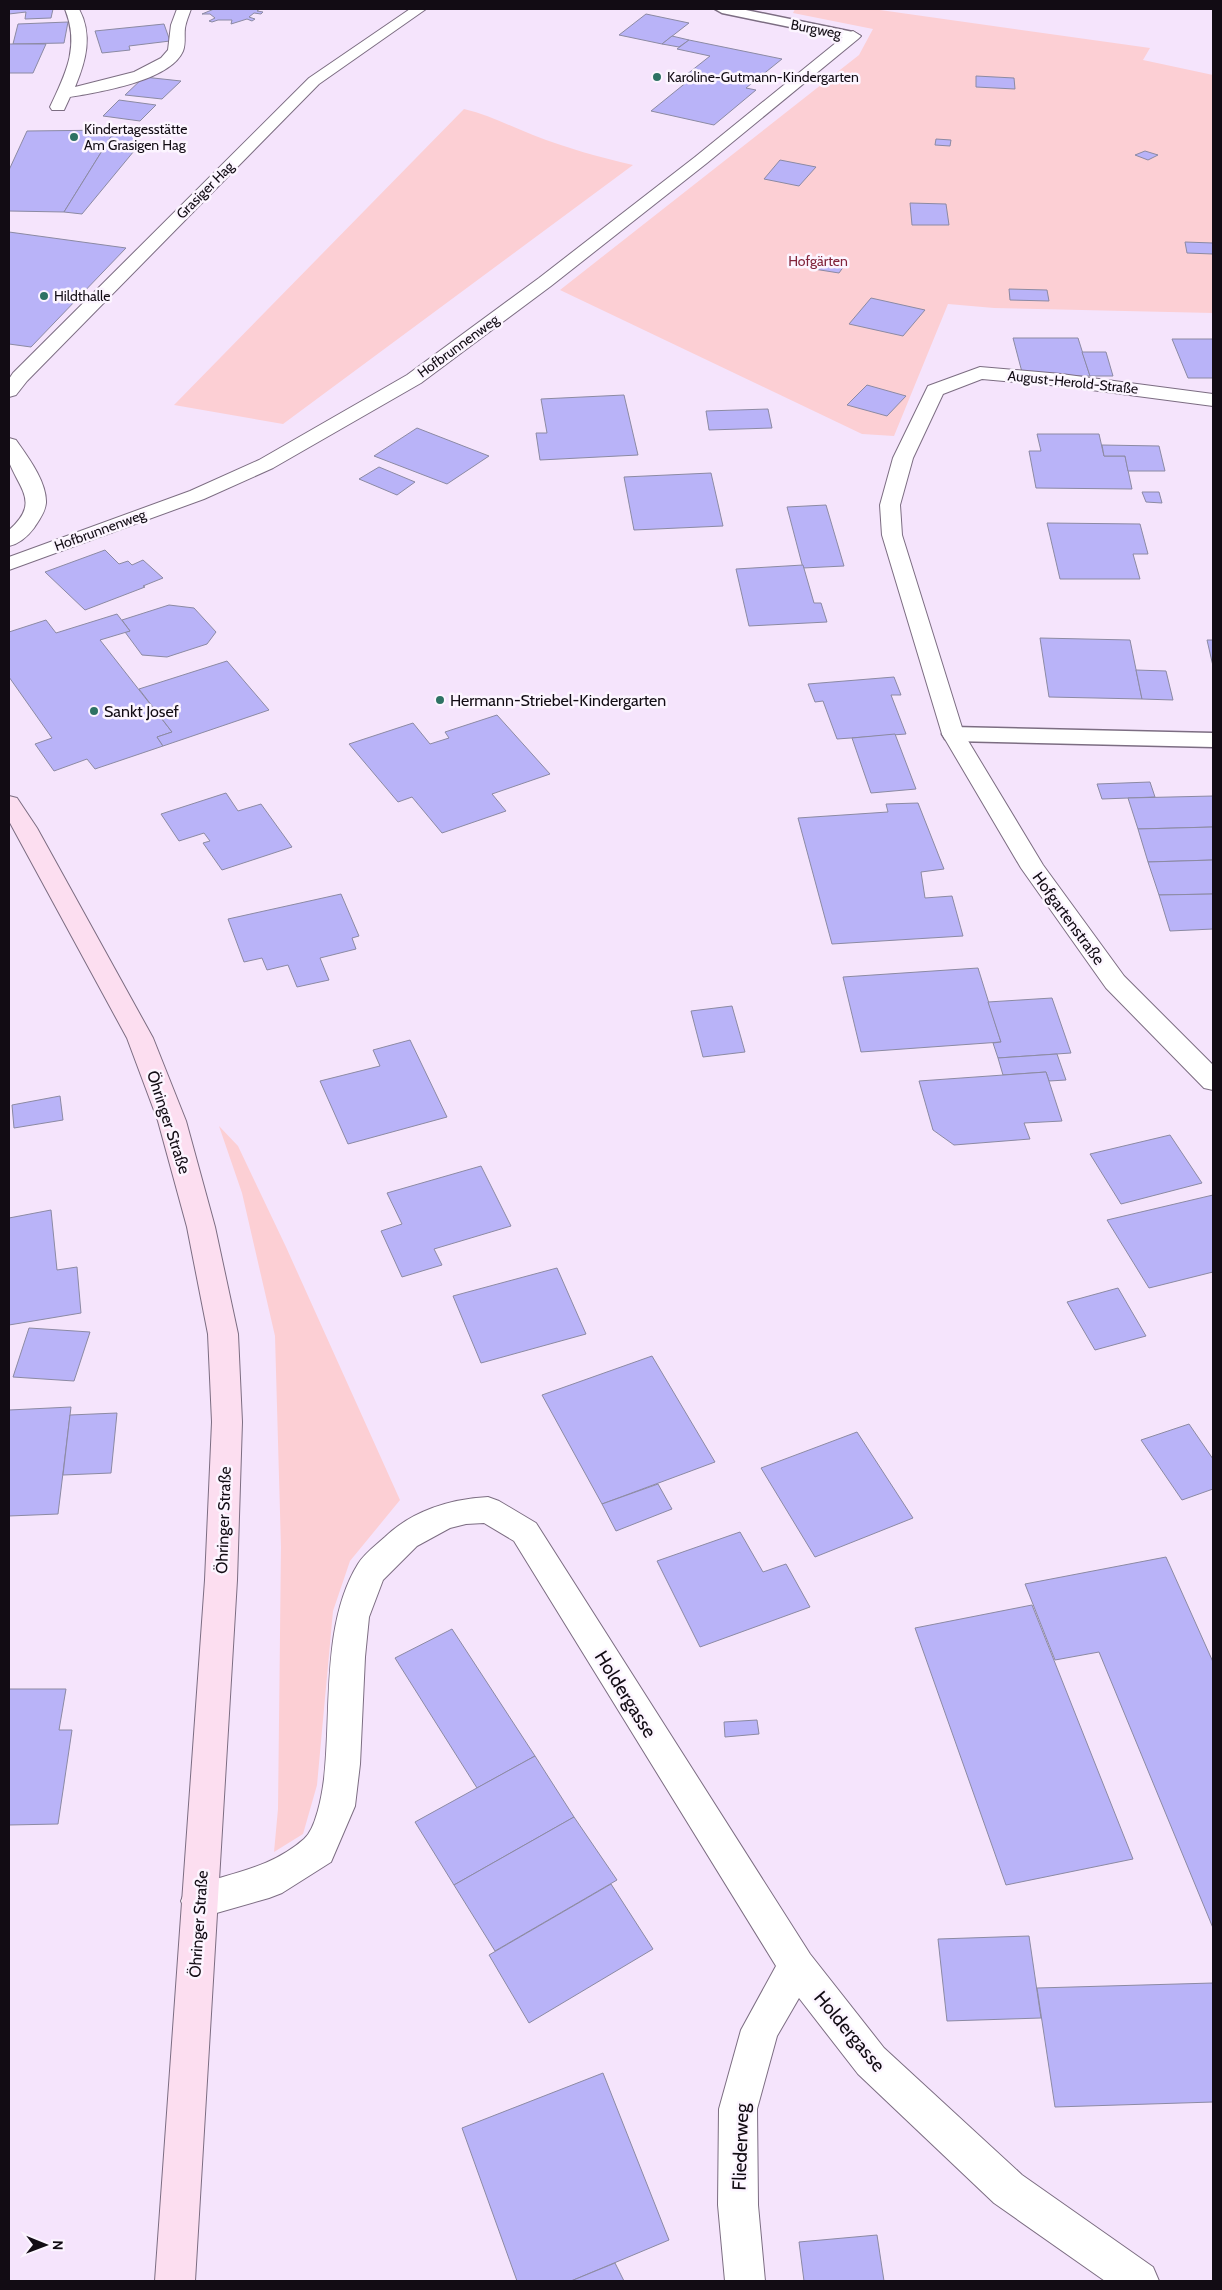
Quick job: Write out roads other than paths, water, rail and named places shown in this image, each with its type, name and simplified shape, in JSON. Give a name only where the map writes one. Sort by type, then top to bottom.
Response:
[{"type":"street","points":[[57,110],[77,61],[81,41],[75,13],[72,9]]},
{"type":"street","points":[[64,94],[123,81],[150,71],[167,61],[177,45],[178,26],[184,9]]},
{"type":"street","name":"Grasiger Hag","points":[[9,391],[20,377],[162,233],[314,82],[419,9]]},
{"type":"street","name":"Hofbrunnenweg","points":[[9,564],[197,494],[266,464],[414,379],[477,334],[584,252],[853,36]]},
{"type":"street","name":"August-Herold-Straße","points":[[935,390],[980,374],[1061,380],[1213,400]]},
{"type":"street","name":"Hofgartenstraße","points":[[935,390],[902,458],[890,505],[892,535],[953,734],[1032,868],[1115,982],[1213,1081]]},
{"type":"street","points":[[9,444],[37,495],[36,505],[31,518],[9,540]]},
{"type":"street","name":"Öhringer Straße","points":[[9,803],[25,828],[140,1038],[172,1121],[201,1227],[223,1334],[227,1422],[221,1570],[174,2281]]},
{"type":"street","name":"Holdergasse","points":[[199,1901],[269,1881],[318,1850],[338,1806],[343,1764],[348,1657],[353,1617],[370,1572],[406,1537],[442,1517],[466,1510],[488,1510],[525,1532],[797,1966],[871,2061],[1008,2188],[1139,2281]]},
{"type":"street","name":"Fliederweg","points":[[745,2281],[738,2205],[738,2109],[760,2030],[797,1966]]},
{"type":"lane","name":"Burgweg","points":[[722,9],[853,36]]},
{"type":"lane","points":[[953,734],[1213,740]]},
{"type":"place","name":"Karoline-Gutmann-Kindergarten","points":[[657,77]]},
{"type":"place","name":"Kindertagesstätte Am Grasigen Hag","points":[[74,137]]},
{"type":"place","name":"Hildthalle","points":[[44,296]]},
{"type":"place","name":"Hermann-Striebel-Kindergarten","points":[[440,700]]},
{"type":"place","name":"Sankt Josef","points":[[94,711]]},
{"type":"park label","name":"Hofgärten","points":[[818,261]]}]
